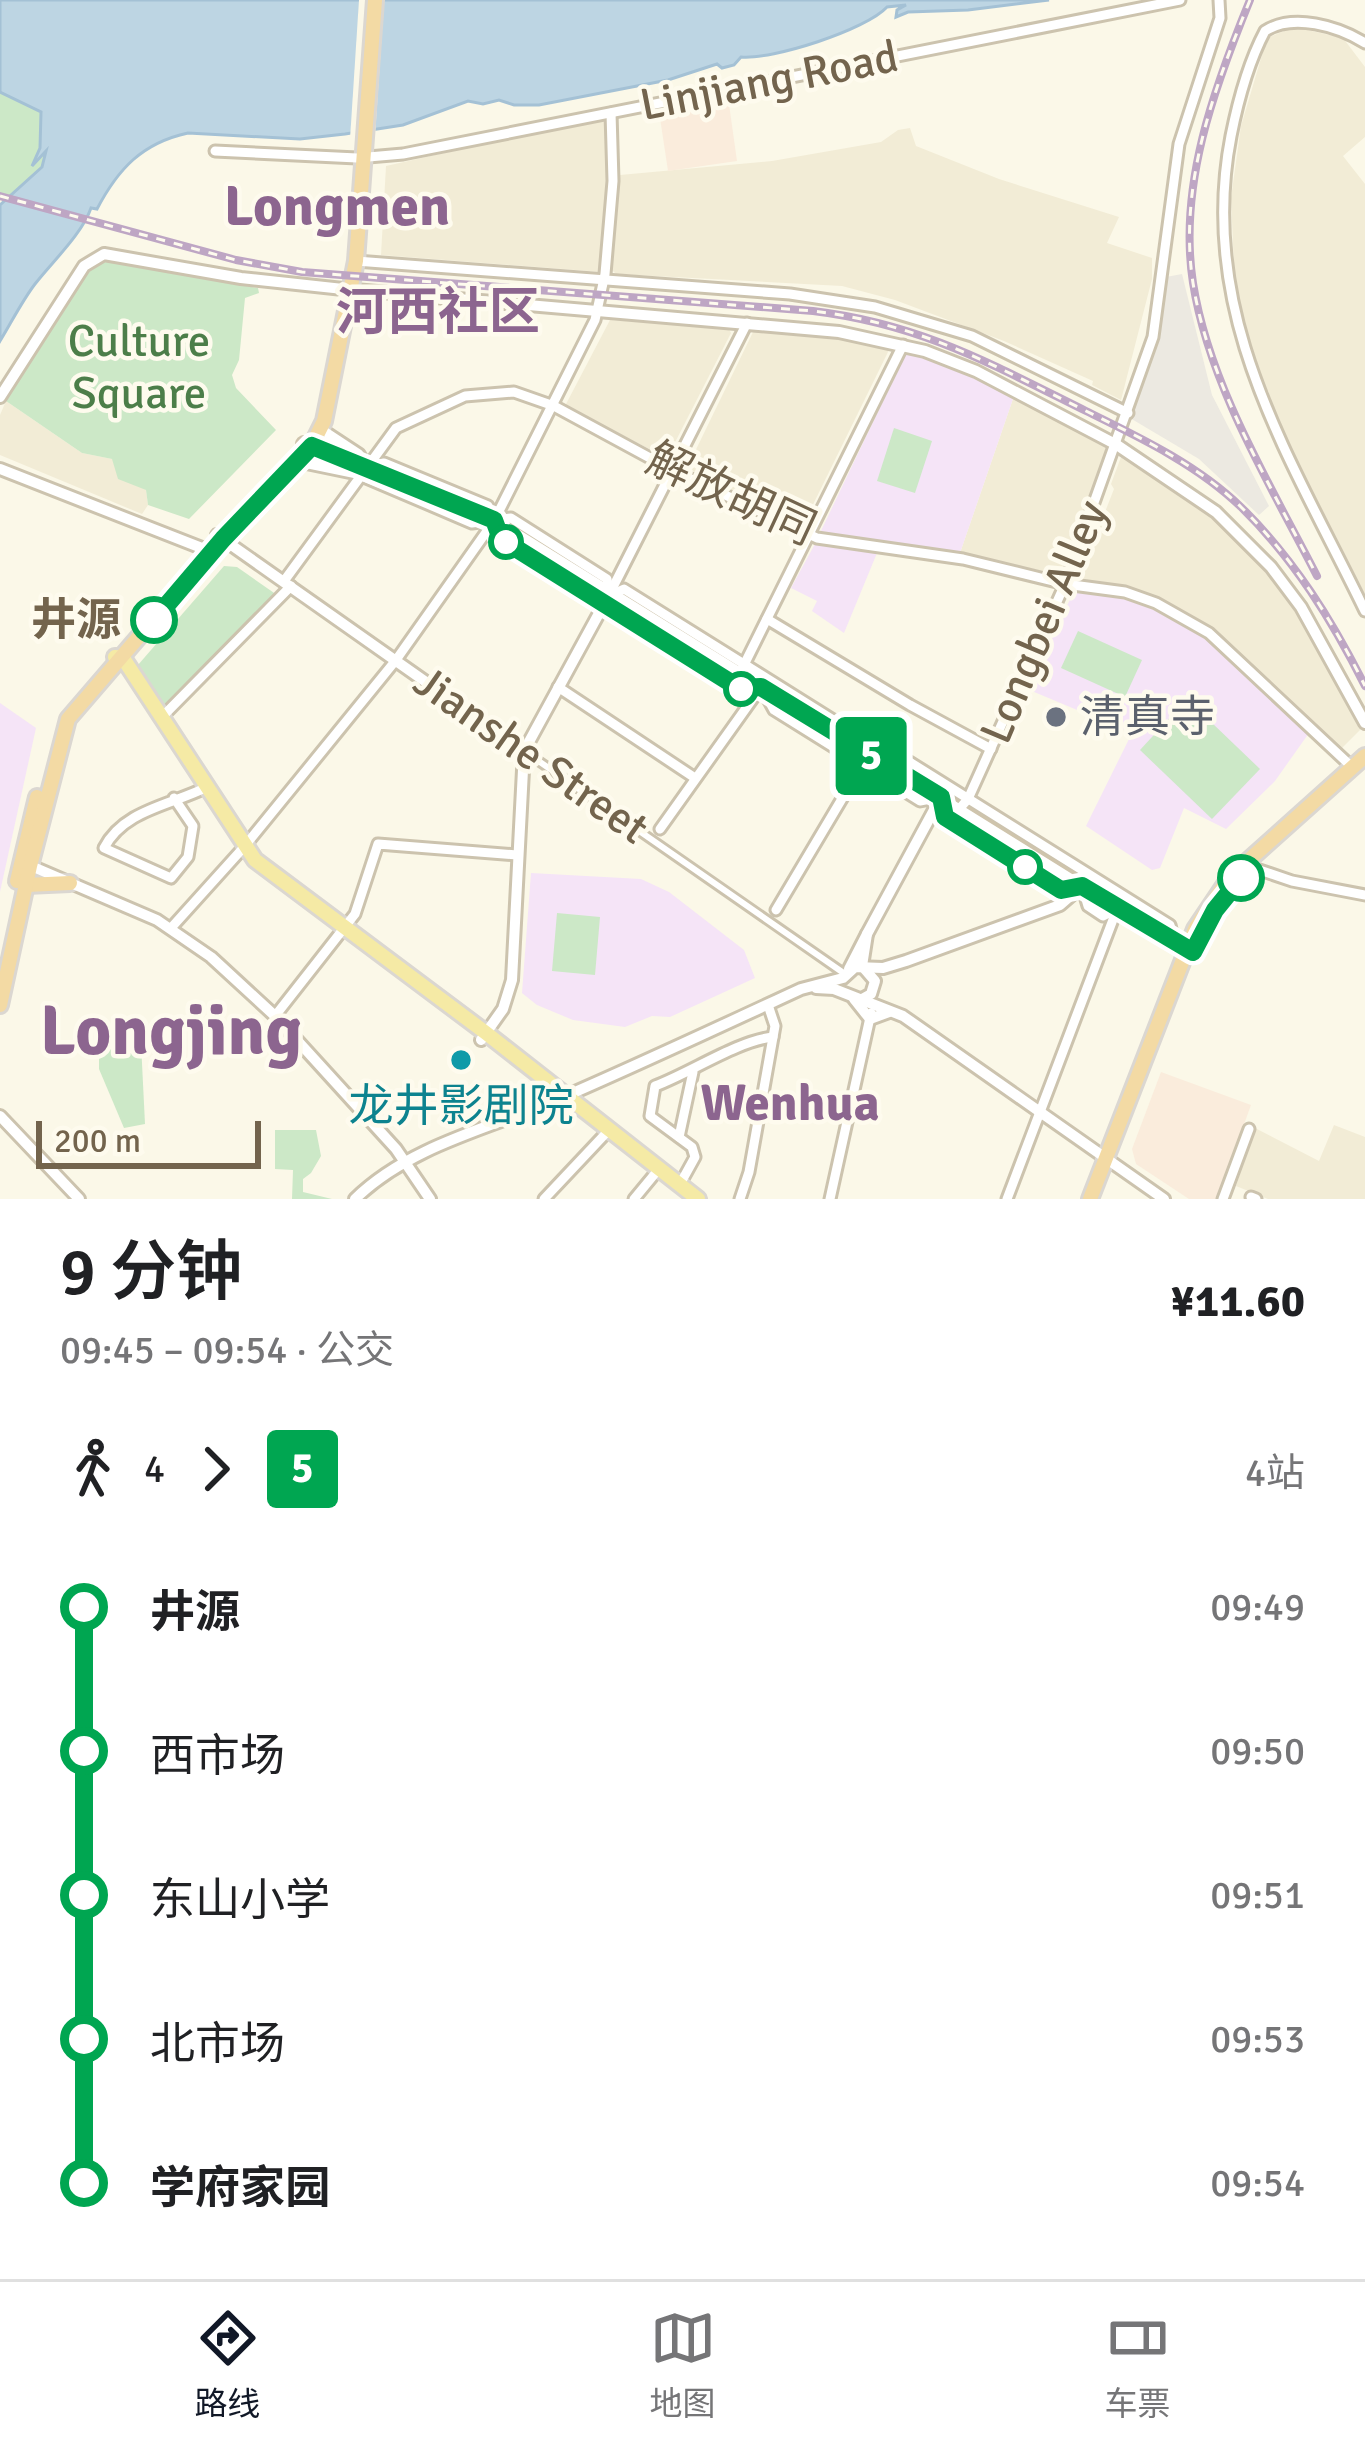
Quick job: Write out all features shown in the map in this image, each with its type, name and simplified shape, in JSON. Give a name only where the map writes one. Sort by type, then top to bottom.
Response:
[{"type":"highway","points":[[220,537],[299,462],[320,409],[356,261],[372,0]]},
{"type":"highway","points":[[0,962],[58,724],[73,699],[118,659],[208,550],[321,429],[347,289],[362,151]]},
{"type":"highway","points":[[1184,947],[1251,867],[1365,756]]},
{"type":"highway","points":[[1094,1199],[1184,947],[1230,878],[1358,767]]},
{"type":"highway","points":[[0,1005],[26,885],[26,864]]},
{"type":"highway","points":[[26,885],[70,883]]},
{"type":"main road","points":[[308,444],[364,472],[494,520],[607,599],[742,669],[865,760],[941,797],[964,803],[1117,909],[1184,947]]},
{"type":"main road","points":[[118,659],[163,716],[241,850],[682,1193],[698,1199]]},
{"type":"main road","points":[[118,659],[205,788]]},
{"type":"street","name":"Linjiang Road","points":[[215,151],[422,151],[1180,0]]},
{"type":"street","points":[[1117,445],[1156,327],[1179,144],[1220,18],[1219,0]]},
{"type":"street","points":[[1365,43],[1339,30],[1298,22],[1275,25],[1265,32],[1243,88],[1228,151],[1223,253],[1233,317],[1256,387],[1365,610]]},
{"type":"street","points":[[171,928],[396,660],[494,520],[597,311],[613,181],[611,113]]},
{"type":"street","points":[[0,398],[84,266],[99,254],[347,289],[839,332],[903,345],[976,371],[1117,445],[1198,498],[1271,567],[1301,607],[1365,723]]},
{"type":"street","points":[[356,261],[820,297],[901,312],[984,341],[1128,413]]},
{"type":"street","points":[[483,1036],[511,991],[524,751],[747,323]]},
{"type":"street","points":[[865,760],[862,738],[742,669],[903,345]]},
{"type":"street","name":"解放胡同","points":[[163,716],[288,583],[396,428],[465,396],[514,392],[554,406],[809,536],[963,559],[1065,584],[1141,596],[1196,624],[1358,767]]},
{"type":"street","points":[[299,462],[364,472],[359,454],[321,429]]},
{"type":"street","name":"Longbei Alley","points":[[964,803],[1065,584],[1117,445]]},
{"type":"street","points":[[0,469],[208,550]]},
{"type":"street","name":"Jianshe Street","points":[[220,537],[846,974]]},
{"type":"street","points":[[607,599],[742,690],[761,687]]},
{"type":"street","points":[[767,619],[991,748]]},
{"type":"street","points":[[558,687],[695,778]]},
{"type":"street","points":[[652,841],[761,687]]},
{"type":"street","points":[[769,922],[865,760],[884,746],[964,803]]},
{"type":"street","points":[[174,798],[194,826],[188,857],[171,878],[104,848],[114,828],[174,798],[205,788]]},
{"type":"street","points":[[941,797],[945,817],[1061,890],[1082,886]]},
{"type":"street","points":[[846,974],[941,797]]},
{"type":"street","points":[[1007,831],[1169,925],[1184,947]]},
{"type":"street","points":[[275,1016],[355,914],[378,844],[518,855]]},
{"type":"street","points":[[26,864],[171,928],[211,957],[275,1016],[404,1162],[430,1199]]},
{"type":"street","points":[[1251,867],[1365,895]]},
{"type":"street","points":[[356,1199],[380,1174],[404,1162],[806,988],[866,968],[906,961],[1060,905],[1082,886]]},
{"type":"street","points":[[1006,1199],[1117,909]]},
{"type":"street","points":[[867,934],[862,960],[903,1016]]},
{"type":"street","points":[[859,999],[871,994],[875,983],[906,961]]},
{"type":"street","points":[[830,1199],[870,1019],[846,974]]},
{"type":"street","points":[[806,988],[828,988],[903,1016],[1164,1199]]},
{"type":"street","points":[[859,999],[870,1019]]},
{"type":"street","points":[[740,1199],[775,1025],[768,1005]]},
{"type":"street","points":[[870,1019],[883,1012],[903,1016]]},
{"type":"street","points":[[682,1193],[695,1157],[692,1147],[650,1116],[655,1086],[693,1072],[753,1039],[773,1037]]},
{"type":"street","points":[[680,1137],[693,1072]]},
{"type":"street","points":[[0,1116],[79,1199]]},
{"type":"street","points":[[1223,1199],[1232,1189],[1249,1129]]},
{"type":"street","points":[[544,1199],[606,1133]]},
{"type":"street","points":[[634,1199],[656,1172]]},
{"type":"shaded area","points":[[1294,27],[1343,38],[1365,67],[1365,137],[1343,156],[1365,184],[1365,595],[1268,402],[1269,392],[1258,380],[1235,290],[1231,198],[1241,126],[1267,38]]},
{"type":"shaded area","points":[[729,104],[737,161],[668,171],[660,118]]},
{"type":"shaded area","points":[[605,117],[609,123],[601,272],[381,255],[386,166]]},
{"type":"shaded area","points":[[910,128],[916,146],[999,179],[1119,217],[1107,243],[1152,258],[1152,279],[1121,400],[1092,385],[1093,381],[1004,341],[895,300],[842,286],[616,274],[611,269],[620,175],[772,161],[881,142]]},
{"type":"shaded area","points":[[1182,274],[1212,395],[1269,506],[1259,515],[1199,459],[1130,418],[1157,335],[1166,277]]},
{"type":"shaded area","points":[[610,320],[728,328],[731,333],[667,458],[565,406]]},
{"type":"shaded area","points":[[754,330],[832,334],[888,345],[802,527],[687,468]]},
{"type":"shaded area","points":[[910,353],[939,361],[1014,396],[960,553],[861,544],[819,535]]},
{"type":"shaded area","points":[[1014,396],[1100,439],[1106,449],[1061,575],[960,553]]},
{"type":"shaded area","points":[[6,401],[82,453],[112,459],[146,490],[148,505],[142,514],[0,455],[0,415]]},
{"type":"shaded area","points":[[1125,455],[1227,525],[1303,616],[1363,727],[1334,756],[1213,643],[1122,594],[1074,591]]},
{"type":"shaded area","points":[[816,542],[877,553],[844,633],[812,611],[817,601],[791,588]]},
{"type":"shaded area","points":[[1074,591],[1122,594],[1149,603],[1201,633],[1309,733],[1275,781],[1226,829],[1184,808],[1160,868],[1152,870],[1086,826],[1132,733],[1027,689]]},
{"type":"shaded area","points":[[0,703],[36,728],[0,892]]},
{"type":"shaded area","points":[[531,873],[641,879],[669,892],[744,950],[755,978],[670,1017],[652,1016],[625,1027],[573,1020],[537,1005],[522,993]]},
{"type":"shaded area","points":[[1161,1072],[1251,1105],[1217,1199],[1189,1199],[1136,1164],[1132,1149]]},
{"type":"shaded area","points":[[1334,1125],[1365,1137],[1365,1199],[1268,1199],[1236,1186],[1255,1128],[1319,1161]]},
{"type":"green space","points":[[0,92],[41,112],[37,160],[46,150],[42,167],[11,196],[0,193]]},
{"type":"green space","name":"Culture Square","points":[[108,261],[258,288],[259,293],[245,298],[239,360],[232,375],[236,388],[276,430],[189,519],[148,505],[146,490],[118,479],[112,459],[82,453],[6,401],[80,281],[93,267]]},
{"type":"green space","points":[[894,428],[932,441],[915,493],[877,481]]},
{"type":"green space","points":[[224,566],[237,567],[277,595],[163,711],[131,673]]},
{"type":"green space","points":[[1078,631],[1142,660],[1125,697],[1061,668]]},
{"type":"green space","points":[[1187,699],[1260,769],[1212,819],[1140,750]]},
{"type":"green space","points":[[557,913],[600,917],[595,975],[552,971]]},
{"type":"green space","points":[[135,1037],[141,1043],[145,1124],[124,1128],[99,1069],[99,1041]]},
{"type":"green space","points":[[275,1130],[316,1130],[321,1156],[303,1179],[303,1192],[332,1199],[292,1199],[293,1170],[275,1169]]},
{"type":"water","points":[[0,0],[1049,0],[908,12],[896,17],[897,10],[906,5],[887,7],[860,25],[795,49],[741,57],[722,68],[717,64],[668,80],[539,105],[468,101],[403,125],[300,139],[188,133],[172,137],[123,170],[30,291],[0,341],[0,205],[42,167],[46,151],[32,166],[40,148],[41,112],[0,92]]},
{"type":"pier","points":[[359,0],[384,0],[375,136],[350,139]]},
{"type":"railway","points":[[1250,0],[1202,138],[1191,210],[1193,283],[1227,397],[1317,576]]},
{"type":"railway","points":[[0,196],[236,260],[302,272],[813,311],[922,336],[1127,431],[1224,492],[1295,569],[1365,686]]},
{"type":"bus line","name":"5","points":[[154,620],[312,446],[494,520],[501,539],[742,690],[761,687],[941,797],[945,817],[1061,890],[1082,886],[1193,952],[1215,910],[1241,878]]},
{"type":"place","name":"井源","points":[[154,620]]},
{"type":"place","name":"清真寺","points":[[1056,717]]},
{"type":"place","name":"龙井影剧院","points":[[461,1060]]},
{"type":"district","name":"Longmen","points":[[337,206]]},
{"type":"district","name":"河西社区","points":[[438,312]]},
{"type":"district","name":"Longjing","points":[[171,1031]]},
{"type":"district","name":"Wenhua","points":[[790,1103]]}]
